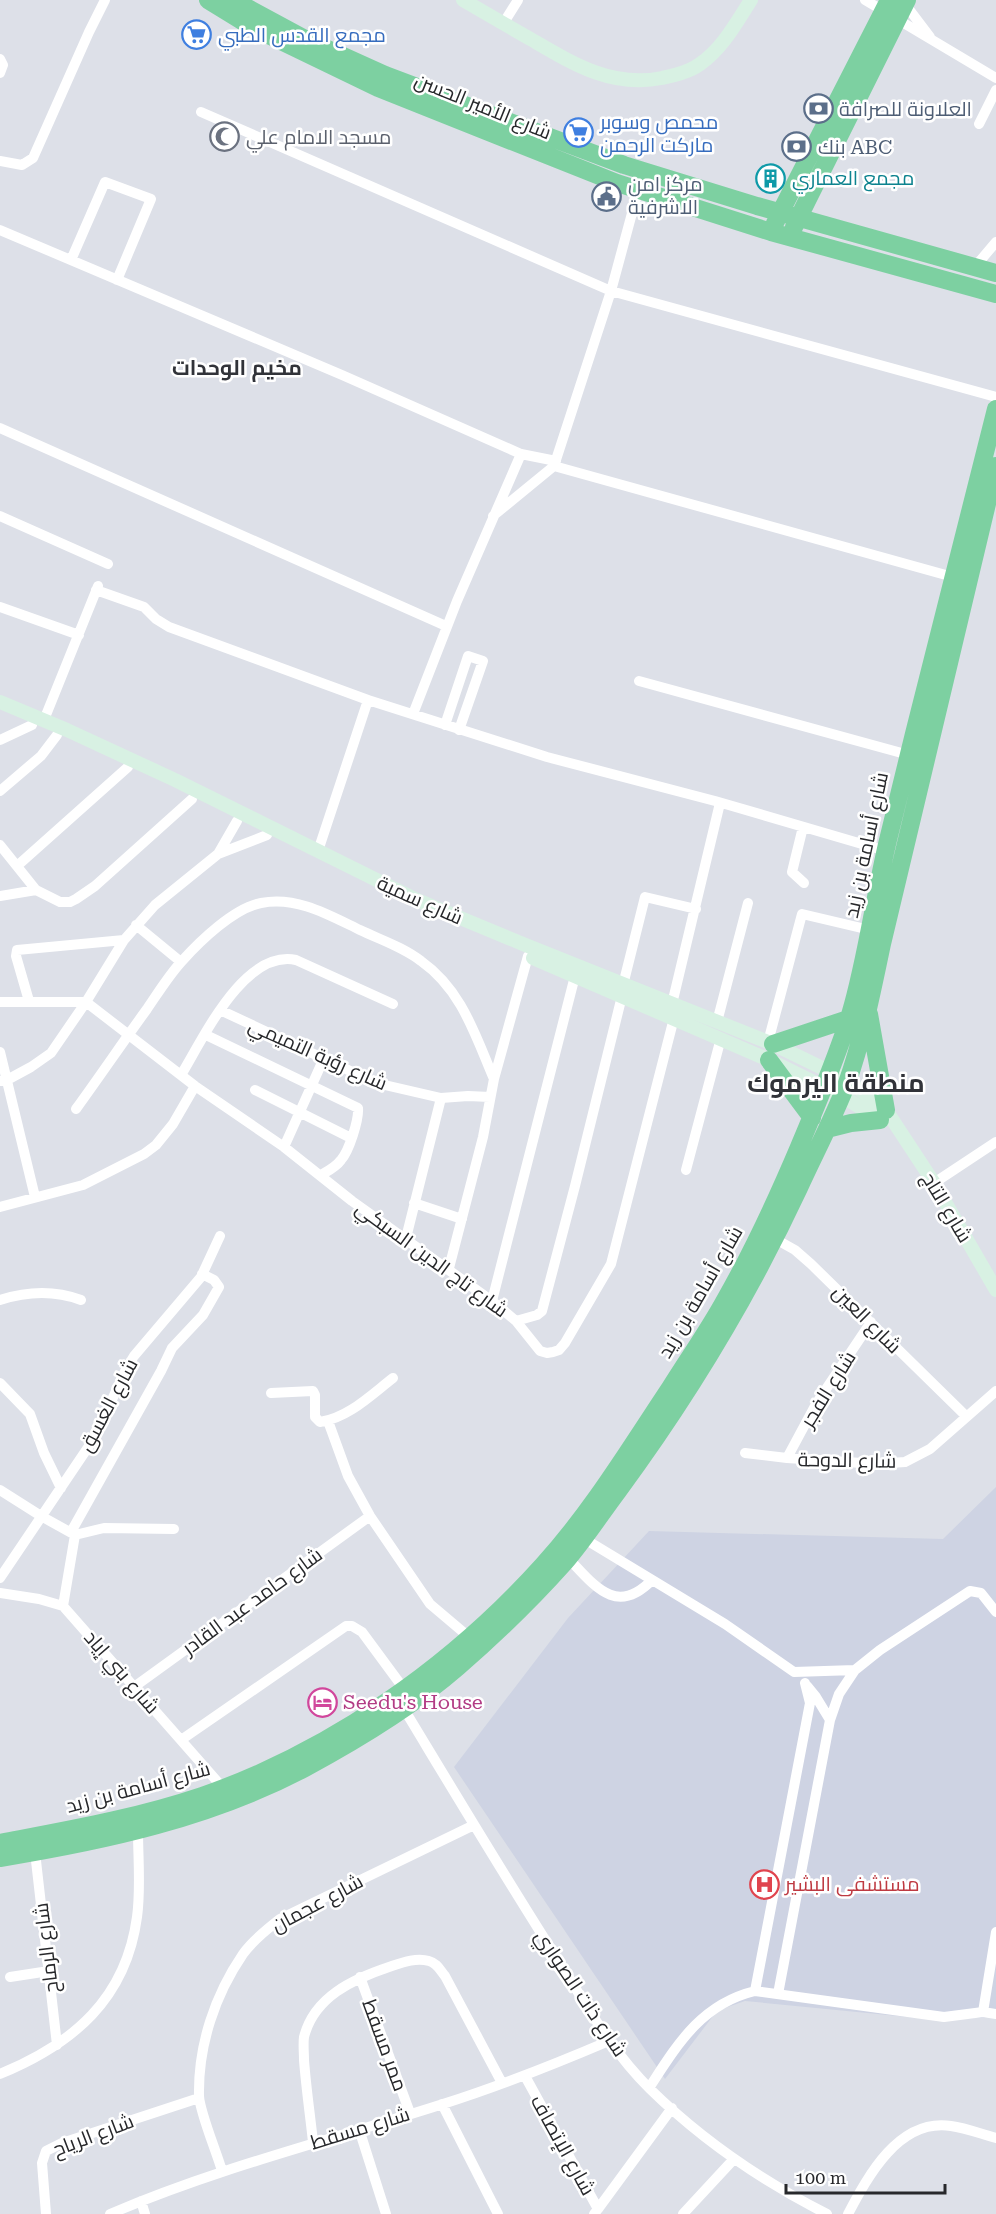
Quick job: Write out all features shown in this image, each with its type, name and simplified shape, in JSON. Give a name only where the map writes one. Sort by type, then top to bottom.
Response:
[{"type":"highway","name":"شارع الأمير الحسن","points":[[208,0],[252,27],[378,88],[638,191],[771,232],[996,294]]},
{"type":"highway","name":"شارع الأمير الحسن","points":[[233,0],[303,38],[385,75],[624,165],[798,218],[996,273]]},
{"type":"highway","points":[[771,232],[792,189],[896,7]]},
{"type":"highway","points":[[790,237],[896,7]]},
{"type":"highway","points":[[617,183],[624,165]]},
{"type":"highway","points":[[757,206],[774,202],[792,189]]},
{"type":"highway","points":[[810,196],[814,210],[829,227]]},
{"type":"highway","name":"شارع أسامة بن زيد","points":[[0,1858],[138,1830],[193,1815],[252,1793],[330,1754],[404,1709],[455,1670],[489,1639],[568,1558],[640,1462],[733,1317],[768,1235],[848,1019],[909,755],[996,409]]},
{"type":"highway","name":"شارع أسامة بن زيد","points":[[0,1843],[138,1814],[202,1796],[292,1756],[348,1726],[404,1689],[509,1602],[581,1519],[700,1342],[768,1235],[827,1128],[844,1088],[868,1010],[996,466]]},
{"type":"highway","points":[[827,1128],[888,1118],[868,1010]]},
{"type":"highway","points":[[812,1118],[770,1049],[848,1019]]},
{"type":"street","points":[[0,160],[22,165],[33,158],[88,32],[105,0]]},
{"type":"street","points":[[463,0],[579,67],[609,78],[643,80],[678,74],[700,64],[722,44],[751,0]]},
{"type":"street","points":[[503,24],[518,0]]},
{"type":"street","points":[[865,0],[896,7],[920,25],[937,43]]},
{"type":"street","points":[[896,7],[937,43],[996,78]]},
{"type":"street","points":[[0,59],[3,65],[0,73]]},
{"type":"street","points":[[979,124],[996,90]]},
{"type":"street","points":[[201,112],[611,291],[996,397]]},
{"type":"street","points":[[71,260],[105,182],[151,199],[117,280]]},
{"type":"street","points":[[493,516],[555,463],[611,291],[638,191]]},
{"type":"street","points":[[0,230],[342,375],[521,454],[953,577]]},
{"type":"street","points":[[974,268],[996,242]]},
{"type":"street","points":[[0,429],[446,627]]},
{"type":"street","points":[[413,714],[446,627],[521,454]]},
{"type":"street","points":[[0,516],[108,564]]},
{"type":"street","points":[[0,740],[38,723],[79,635],[97,588],[144,607],[156,619],[169,627],[368,700],[562,761],[720,803],[886,851]]},
{"type":"street","points":[[0,607],[79,635]]},
{"type":"street","points":[[445,725],[468,656],[483,661],[459,730]]},
{"type":"street","points":[[639,681],[909,755]]},
{"type":"street","points":[[318,851],[368,700]]},
{"type":"street","name":"شارع سمية","points":[[0,702],[57,735],[128,767],[395,899],[575,976],[622,990]]},
{"type":"street","name":"شارع سمية","points":[[0,712],[38,723],[176,780],[417,900],[673,1011],[721,1038],[770,1049]]},
{"type":"street","points":[[0,791],[41,756],[57,735]]},
{"type":"street","points":[[17,866],[128,767]]},
{"type":"street","points":[[0,845],[36,890],[64,903],[84,896],[192,799]]},
{"type":"street","points":[[673,1011],[720,803]]},
{"type":"street","points":[[218,854],[237,821]]},
{"type":"street","points":[[803,827],[792,872],[804,883]]},
{"type":"street","points":[[4,1080],[51,1053],[135,925],[175,888],[218,854],[267,835]]},
{"type":"street","points":[[0,896],[36,890]]},
{"type":"street","points":[[516,1321],[537,1315],[542,1311],[575,1186],[645,897],[696,909]]},
{"type":"street","points":[[76,1109],[180,962],[214,930],[247,907],[262,903],[282,902],[315,908],[420,959],[438,974],[466,1011],[494,1079]]},
{"type":"street","points":[[717,1022],[748,903]]},
{"type":"street","points":[[770,1049],[802,914],[870,930]]},
{"type":"street","points":[[135,925],[180,962]]},
{"type":"street","points":[[28,1001],[16,956],[17,950],[124,940]]},
{"type":"street","points":[[449,1268],[483,1137],[494,1079],[528,956]]},
{"type":"street","points":[[181,1075],[220,1010],[243,982],[261,966],[270,962],[289,959],[308,965],[393,1004]]},
{"type":"street","points":[[492,1301],[575,976]]},
{"type":"street","points":[[0,1002],[86,1002]]},
{"type":"street","name":"شارع تاج الدين السبكي","points":[[86,1002],[195,1086],[284,1146],[352,1201],[449,1268],[516,1321],[540,1351],[547,1353],[559,1350],[610,1267],[673,1011]]},
{"type":"street","name":"شارع رؤبة التميمي","points":[[220,1010],[376,1083],[441,1098],[468,1096],[490,1098]]},
{"type":"street","name":"شارع سمية","points":[[673,1011],[717,1022],[844,1088]]},
{"type":"street","points":[[206,1035],[358,1108],[351,1138],[341,1161],[321,1175]]},
{"type":"street","points":[[686,1170],[721,1038]]},
{"type":"street","points":[[0,1052],[4,1080],[35,1197]]},
{"type":"street","points":[[284,1146],[324,1058]]},
{"type":"street","points":[[0,1207],[83,1185],[144,1154],[156,1145],[173,1124],[195,1086]]},
{"type":"street","name":"شارع التاج","points":[[844,1088],[888,1118],[933,1183],[996,1290]]},
{"type":"street","points":[[255,1090],[351,1138]]},
{"type":"street","points":[[406,1238],[441,1098]]},
{"type":"street","points":[[933,1183],[996,1142]]},
{"type":"street","points":[[414,1203],[462,1219]]},
{"type":"street","name":"شارع العين","points":[[768,1235],[795,1250],[812,1264],[966,1416]]},
{"type":"street","name":"شارع الغسق","points":[[0,1578],[95,1437],[134,1356],[202,1274],[220,1236]]},
{"type":"street","points":[[0,1593],[39,1599],[63,1606],[73,1534],[162,1371],[172,1348],[203,1315],[219,1287],[217,1283],[202,1274]]},
{"type":"street","points":[[0,1300],[27,1293],[47,1292],[81,1300]]},
{"type":"street","name":"شارع الفجر","points":[[787,1458],[816,1404],[871,1322]]},
{"type":"street","points":[[271,1393],[313,1391],[315,1417],[320,1422],[328,1421],[350,1411],[393,1378]]},
{"type":"street","points":[[0,1383],[30,1414],[44,1453],[61,1488]]},
{"type":"street","name":"شارع الدوحة","points":[[745,1453],[876,1464],[905,1462],[930,1449],[996,1391]]},
{"type":"street","points":[[328,1421],[348,1476],[370,1516],[430,1604],[469,1637]]},
{"type":"street","points":[[0,1490],[73,1534],[104,1528],[174,1529]]},
{"type":"street","name":"شارع حامد عبد القادر","points":[[134,1687],[370,1516]]},
{"type":"street","points":[[583,1538],[725,1624],[794,1672],[816,1696],[830,1720]]},
{"type":"street","points":[[568,1558],[603,1593],[614,1596],[632,1594],[652,1580]]},
{"type":"street","points":[[778,1994],[830,1720],[839,1694],[855,1670],[880,1650],[970,1591],[981,1593],[996,1612]]},
{"type":"street","name":"شارع بني إياد","points":[[63,1606],[223,1788]]},
{"type":"street","points":[[181,1740],[346,1626],[352,1626],[362,1632],[404,1689]]},
{"type":"street","points":[[794,1672],[855,1670]]},
{"type":"street","points":[[754,1991],[810,1702],[805,1683]]},
{"type":"street","name":"شارع ذات الصواري","points":[[404,1709],[609,2041],[650,2088],[733,2160],[762,2179],[827,2214]]},
{"type":"street","name":"شارع عجمان","points":[[222,2171],[199,2098],[203,2047],[210,2020],[244,1953],[261,1934],[280,1919],[303,1906],[474,1825]]},
{"type":"street","points":[[0,2074],[57,2045],[83,2026],[115,1986],[129,1955],[137,1917],[138,1830]]},
{"type":"street","name":"شارع الرماح","points":[[35,1852],[57,2045]]},
{"type":"street","points":[[983,2012],[996,1932]]},
{"type":"street","points":[[313,2142],[305,2074],[304,2040],[310,2021],[332,1995],[360,1977],[403,1962],[419,1960],[430,1961],[437,1965],[502,2083]]},
{"type":"street","points":[[10,1977],[49,1971]]},
{"type":"street","name":"ممر مسقط","points":[[360,1977],[410,2113]]},
{"type":"street","points":[[650,2088],[698,2021],[729,1998],[754,1991],[944,2016],[983,2012],[996,2014]]},
{"type":"street","name":"شارع مسقط","points":[[110,2214],[222,2171],[442,2104],[525,2076],[609,2041]]},
{"type":"street","name":"شارع الإتصاف","points":[[525,2076],[596,2211]]},
{"type":"street","name":"شارع الرياح","points":[[46,2214],[42,2163],[46,2151],[62,2143],[199,2098]]},
{"type":"street","points":[[442,2104],[495,2213]]},
{"type":"street","points":[[596,2211],[672,2108]]},
{"type":"street","points":[[848,2214],[864,2184],[881,2161],[904,2138],[918,2130],[949,2126],[996,2138]]},
{"type":"street","points":[[359,2129],[386,2214]]},
{"type":"street","points":[[683,2214],[733,2160]]},
{"type":"street","points":[[141,2201],[144,2214]]},
{"type":"shaded area","name":"مستشفى البشير","points":[[996,1487],[996,2019],[994,2017],[939,2020],[745,2001],[722,2009],[713,2016],[665,2079],[454,1767],[568,1618],[649,1531],[943,1539]]},
{"type":"place","name":"مجمع القدس الطبي","points":[[197,35]]},
{"type":"place","name":"العلاونة للصرافة","points":[[818,109]]},
{"type":"place","name":"محمص وسوبر ماركت الرحمن","points":[[579,133]]},
{"type":"place","name":"مسجد الامام علي","points":[[225,137]]},
{"type":"place","name":"بنك ABC","points":[[797,147]]},
{"type":"place","name":"مجمع العماري","points":[[771,178]]},
{"type":"place","name":"مركز امن الاشرفية","points":[[607,196]]},
{"type":"place","name":"Seedu's House","points":[[322,1702]]},
{"type":"place","name":"مستشفى البشير","points":[[764,1884]]},
{"type":"district","name":"مخيم الوحدات","points":[[237,368]]},
{"type":"district","name":"منطقة اليرموك","points":[[836,1083]]}]
